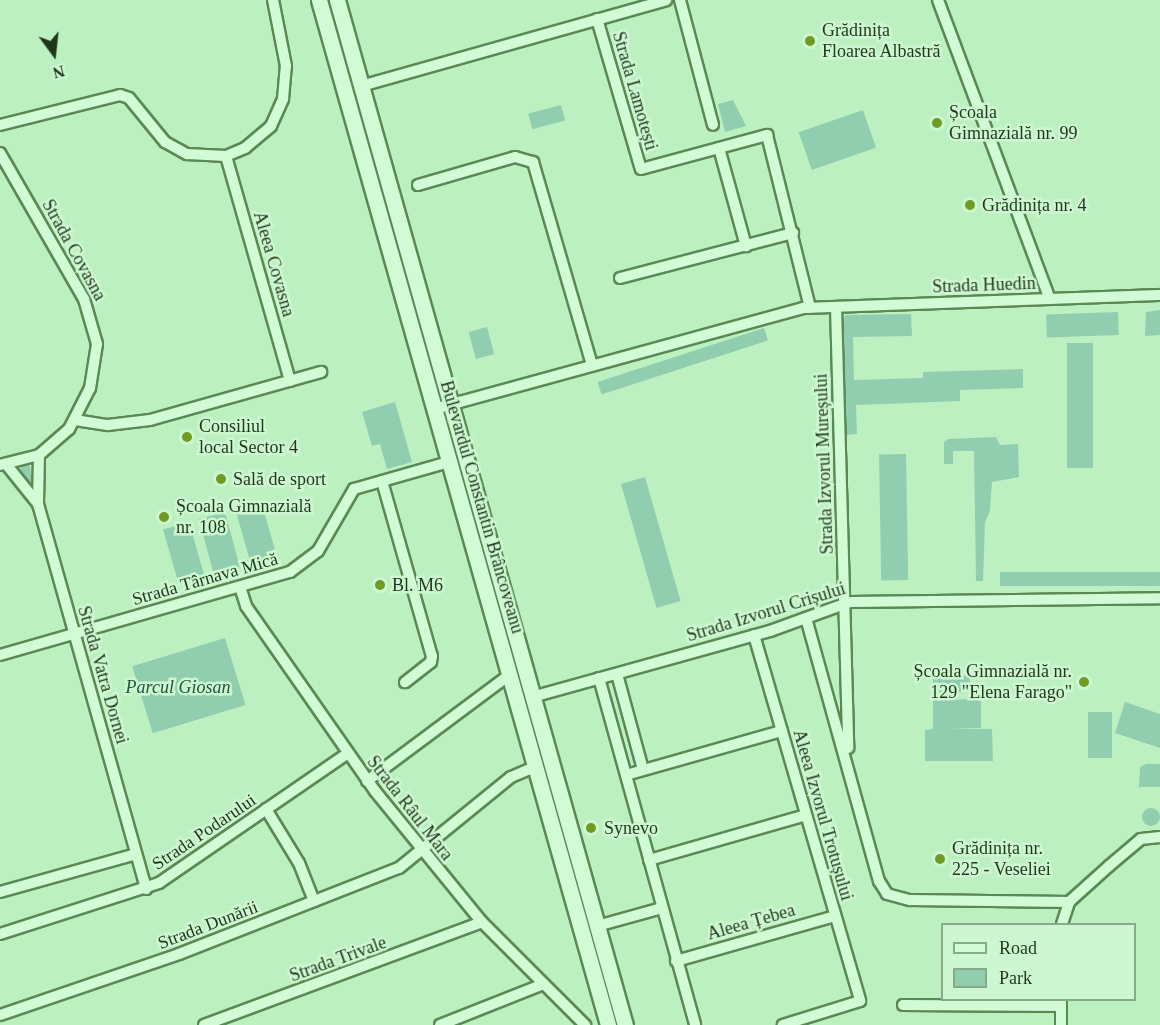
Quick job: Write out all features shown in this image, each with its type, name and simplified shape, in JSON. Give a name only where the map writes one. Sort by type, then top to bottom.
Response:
[{"type":"main road","name":"Bulevardul Constantin Brâncoveanu","points":[[319,0],[608,1025]]},
{"type":"main road","name":"Bulevardul Constantin Brâncoveanu","points":[[337,0],[626,1025]]},
{"type":"street","points":[[0,124],[120,95],[129,98],[165,142],[175,149],[198,156],[226,156],[245,148],[271,126],[283,99],[286,66],[273,0]]},
{"type":"street","name":"Strada Lamotești","points":[[361,86],[664,0]]},
{"type":"street","points":[[680,0],[713,125]]},
{"type":"street","points":[[938,0],[1050,299]]},
{"type":"street","name":"Strada Lamotești","points":[[597,20],[641,169],[719,148]]},
{"type":"street","points":[[746,246],[719,148],[767,135],[794,233],[810,308]]},
{"type":"street","name":"Strada Covasna","points":[[0,153],[69,269],[92,319],[97,344],[94,374],[75,420],[53,445],[39,455],[3,464]]},
{"type":"street","name":"Aleea Covasna","points":[[226,156],[290,381]]},
{"type":"street","points":[[418,184],[515,157],[528,158],[536,167],[592,365]]},
{"type":"street","points":[[620,278],[794,233]]},
{"type":"street","name":"Strada Huedin","points":[[434,409],[810,308],[1160,295]]},
{"type":"street","name":"Strada Izvorul Mureșului","points":[[836,307],[849,764]]},
{"type":"street","points":[[75,420],[108,424],[150,420],[321,372]]},
{"type":"street","name":"Strada Vatra Dornei","points":[[39,455],[38,504],[146,889]]},
{"type":"street","name":"Strada Târnava Mică","points":[[0,655],[290,572],[307,562],[324,544],[354,489],[449,462]]},
{"type":"street","name":"Strada Vatra Dornei","points":[[3,464],[38,504]]},
{"type":"street","points":[[381,482],[432,656],[431,662],[405,682]]},
{"type":"street","name":"Strada Râul Mara","points":[[240,587],[246,606],[347,754],[422,851],[482,922],[541,985],[585,1025]]},
{"type":"street","name":"Strada Izvorul Crișului","points":[[532,697],[754,635],[844,604],[1160,598]]},
{"type":"street","name":"Strada Izvorul Mureșului","points":[[806,618],[849,764],[879,881],[887,894],[910,900],[1069,902]]},
{"type":"street","name":"Aleea Izvorul Trotușului","points":[[754,635],[860,1003],[783,1025]]},
{"type":"street","points":[[617,674],[643,770]]},
{"type":"street","points":[[367,781],[509,675]]},
{"type":"street","points":[[599,678],[694,1025]]},
{"type":"street","points":[[626,775],[782,731]]},
{"type":"street","name":"Strada Podarului","points":[[0,934],[146,889],[187,866],[347,754]]},
{"type":"street","name":"Strada Dunării","points":[[0,1015],[168,958],[399,868],[511,777],[535,767]]},
{"type":"street","points":[[266,809],[299,863],[314,901]]},
{"type":"street","points":[[649,860],[806,815]]},
{"type":"street","points":[[1062,923],[1069,902],[1137,842],[1160,837]]},
{"type":"street","points":[[0,891],[136,854]]},
{"type":"street","points":[[597,926],[662,908]]},
{"type":"street","name":"Aleea Țebea","points":[[676,961],[835,916]]},
{"type":"street","name":"Strada Trivale","points":[[204,1025],[216,1023],[482,922]]},
{"type":"street","points":[[440,1025],[541,985]]},
{"type":"street","points":[[903,1005],[1061,1003],[1061,1025]]},
{"type":"green space","points":[[733,100],[746,126],[725,132],[718,104]]},
{"type":"green space","points":[[561,105],[565,120],[532,129],[528,114]]},
{"type":"green space","points":[[863,110],[876,148],[812,170],[799,132]]},
{"type":"green space","points":[[1160,310],[1160,335],[1145,336],[1146,312]]},
{"type":"green space","points":[[1118,312],[1119,335],[1047,337],[1046,315]]},
{"type":"green space","points":[[911,314],[912,336],[853,337],[854,380],[923,378],[923,372],[1023,369],[1023,388],[960,390],[960,401],[856,405],[857,434],[844,435],[841,320],[846,315]]},
{"type":"green space","points":[[487,327],[494,354],[476,359],[469,332]]},
{"type":"green space","points":[[764,328],[768,340],[602,394],[598,382]]},
{"type":"green space","points":[[1067,343],[1093,343],[1093,468],[1067,468]]},
{"type":"green space","points":[[395,402],[412,462],[387,469],[380,444],[372,446],[362,412]]},
{"type":"green space","points":[[996,437],[1000,445],[1018,444],[1019,477],[992,482],[990,510],[985,523],[983,581],[976,581],[974,451],[953,451],[953,464],[944,464],[944,442],[948,439]]},
{"type":"green space","points":[[879,454],[906,454],[908,580],[881,580]]},
{"type":"green space","points":[[25,464],[30,466],[32,486],[19,470]]},
{"type":"green space","points":[[645,477],[681,601],[657,608],[621,484]]},
{"type":"green space","points":[[261,501],[277,557],[251,564],[235,508]]},
{"type":"green space","points":[[225,512],[240,567],[214,574],[199,519]]},
{"type":"green space","points":[[189,522],[204,576],[178,583],[163,529]]},
{"type":"green space","points":[[1000,572],[1160,572],[1160,586],[1000,586]]},
{"type":"green space","name":"Parcul Giosan","points":[[225,638],[245,705],[153,733],[132,666]]},
{"type":"green space","points":[[933,675],[970,675],[970,692],[933,692]]},
{"type":"green space","points":[[981,699],[981,728],[948,729],[992,729],[993,761],[925,761],[925,730],[933,729],[933,700]]},
{"type":"green space","points":[[1125,702],[1160,714],[1160,748],[1115,733]]},
{"type":"green space","points":[[1088,712],[1112,712],[1112,758],[1088,758]]},
{"type":"green space","points":[[1146,764],[1160,764],[1160,787],[1139,787],[1140,767]]},
{"type":"green space","points":[[1151,808],[1157,811],[1160,817],[1157,823],[1151,826],[1145,823],[1142,817],[1145,811]]},
{"type":"place","name":"Grădinița Floarea Albastră","points":[[810,41]]},
{"type":"place","name":"Școala Gimnazială nr. 99","points":[[937,123]]},
{"type":"place","name":"Grădinița nr. 4","points":[[970,205]]},
{"type":"place","name":"Consiliul local Sector 4","points":[[187,437]]},
{"type":"place","name":"Sală de sport","points":[[221,479]]},
{"type":"place","name":"Școala Gimnazială nr. 108","points":[[164,517]]},
{"type":"place","name":"Bl. M6","points":[[380,585]]},
{"type":"place","name":"Școala Gimnazială nr. 129 \"Elena Farago\"","points":[[1084,682]]},
{"type":"place","name":"Synevo","points":[[591,828]]},
{"type":"place","name":"Grădinița nr. 225 - Veseliei","points":[[940,859]]}]
